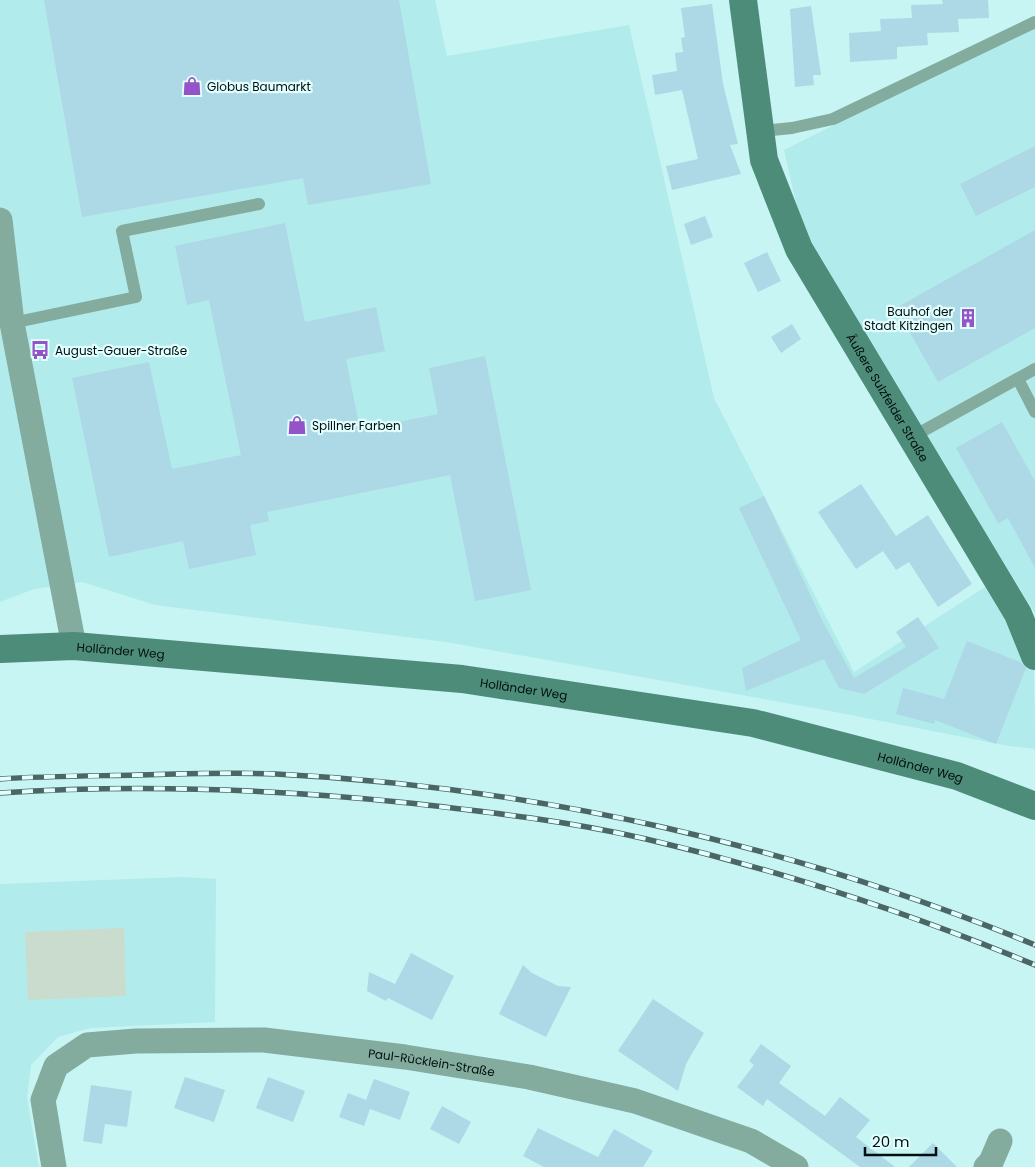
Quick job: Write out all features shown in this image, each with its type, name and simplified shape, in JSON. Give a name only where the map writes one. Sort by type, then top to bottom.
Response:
[{"type":"main road","name":"Äußere Sulzfelder Straße","points":[[743,0],[764,160],[799,249],[1018,614],[1035,656]]},
{"type":"main road","name":"Holländer Weg","points":[[0,649],[74,646],[462,679],[753,723],[957,776],[1035,806]]},
{"type":"street","points":[[0,220],[12,323],[74,646]]},
{"type":"street","name":"Paul-Rücklein-Straße","points":[[54,1167],[43,1100],[56,1066],[86,1045],[136,1041],[264,1040],[405,1057],[529,1078],[635,1101],[751,1141],[796,1167]]},
{"type":"street","points":[[986,1167],[991,1162],[1000,1141]]},
{"type":"lane","points":[[761,131],[792,128],[833,119],[1035,22]]},
{"type":"lane","points":[[12,323],[136,297],[122,231],[259,204]]},
{"type":"lane","points":[[912,437],[1035,369]]},
{"type":"lane","points":[[1018,379],[1035,412]]},
{"type":"shaded area","points":[[0,0],[435,0],[447,56],[629,25],[714,398],[854,672],[985,587],[1034,668],[1035,749],[1009,746],[825,710],[446,642],[155,605],[82,582],[34,589],[0,602]]},
{"type":"shaded area","points":[[1035,24],[1035,613],[805,242],[784,150]]},
{"type":"shaded area","points":[[182,877],[216,879],[215,1022],[90,1028],[58,1037],[31,1065],[27,1098],[39,1167],[0,1167],[0,884]]},
{"type":"green space","points":[[124,928],[126,996],[28,1000],[25,932]]},
{"type":"building","name":"Globus Baumarkt","points":[[44,0],[399,0],[431,184],[308,205],[303,178],[82,217]]},
{"type":"building","points":[[942,0],[988,0],[989,18],[958,19],[959,32],[927,33],[928,45],[897,47],[897,59],[850,62],[849,33],[881,31],[880,19],[912,18],[911,5],[943,4]]},
{"type":"building","points":[[712,4],[723,84],[738,144],[730,145],[741,174],[672,190],[666,166],[698,159],[682,90],[655,95],[652,75],[677,71],[675,53],[683,52],[681,38],[685,37],[681,8]]},
{"type":"building","points":[[811,6],[821,75],[813,75],[814,85],[795,87],[790,9]]},
{"type":"building","points":[[1035,146],[1035,187],[976,216],[960,184]]},
{"type":"building","points":[[705,216],[713,237],[691,245],[684,224]]},
{"type":"building","name":"Spillner Farben","points":[[285,223],[305,322],[376,307],[385,351],[346,359],[360,430],[438,414],[429,368],[485,356],[531,590],[475,601],[450,475],[267,512],[269,521],[250,525],[256,555],[189,569],[183,541],[109,557],[72,378],[149,362],[172,469],[241,455],[209,300],[187,305],[175,246]]},
{"type":"building","name":"Bauhof der Stadt Kitzingen","points":[[1035,230],[1035,328],[938,382],[896,308]]},
{"type":"building","points":[[767,252],[781,281],[758,292],[744,263]]},
{"type":"building","points":[[792,324],[801,339],[781,353],[771,337]]},
{"type":"building","points":[[1002,422],[1035,481],[1035,568],[1008,518],[998,523],[956,448]]},
{"type":"building","points":[[861,484],[896,536],[928,515],[972,584],[938,607],[909,562],[896,570],[883,551],[856,569],[818,512]]},
{"type":"building","points":[[764,496],[823,622],[854,678],[906,647],[896,632],[918,617],[939,648],[864,694],[839,688],[824,659],[746,691],[742,668],[801,640],[739,508]]},
{"type":"building","points":[[967,641],[1020,662],[1026,668],[996,744],[935,720],[934,724],[896,714],[903,688],[944,699]]},
{"type":"building","points":[[411,953],[454,976],[432,1020],[388,998],[386,1001],[367,991],[369,972],[395,984]]},
{"type":"building","points":[[523,965],[532,973],[558,986],[571,987],[546,1037],[499,1014]]},
{"type":"building","points":[[653,999],[704,1033],[686,1064],[678,1091],[618,1051]]},
{"type":"building","points":[[761,1044],[791,1066],[779,1083],[825,1116],[840,1097],[870,1120],[856,1137],[895,1167],[860,1167],[767,1099],[763,1106],[737,1087],[754,1065],[749,1061]]},
{"type":"building","points":[[185,1077],[225,1090],[214,1122],[174,1108]]},
{"type":"building","points":[[268,1077],[305,1091],[293,1122],[256,1108]]},
{"type":"building","points":[[374,1079],[410,1092],[400,1120],[370,1109],[364,1126],[339,1117],[348,1093],[366,1100]]},
{"type":"building","points":[[91,1085],[132,1091],[127,1127],[105,1124],[102,1144],[83,1141]]},
{"type":"building","points":[[442,1106],[471,1122],[459,1144],[430,1129]]},
{"type":"building","points":[[538,1128],[598,1157],[614,1129],[653,1151],[643,1167],[544,1167],[523,1156]]},
{"type":"building","points":[[933,1143],[957,1167],[909,1167]]},
{"type":"railway","points":[[0,779],[242,773],[373,781],[471,792],[663,827],[758,851],[852,878],[944,910],[1035,945]]},
{"type":"railway","points":[[0,793],[103,789],[256,791],[409,803],[558,822],[646,839],[745,864],[892,910],[1035,965]]},
{"type":"place","name":"Globus Baumarkt","points":[[192,86]]},
{"type":"place","name":"Bauhof der Stadt Kitzingen","points":[[968,318]]},
{"type":"place","name":"August-Gauer-Straße","points":[[40,350]]},
{"type":"place","name":"Spillner Farben","points":[[297,425]]}]
